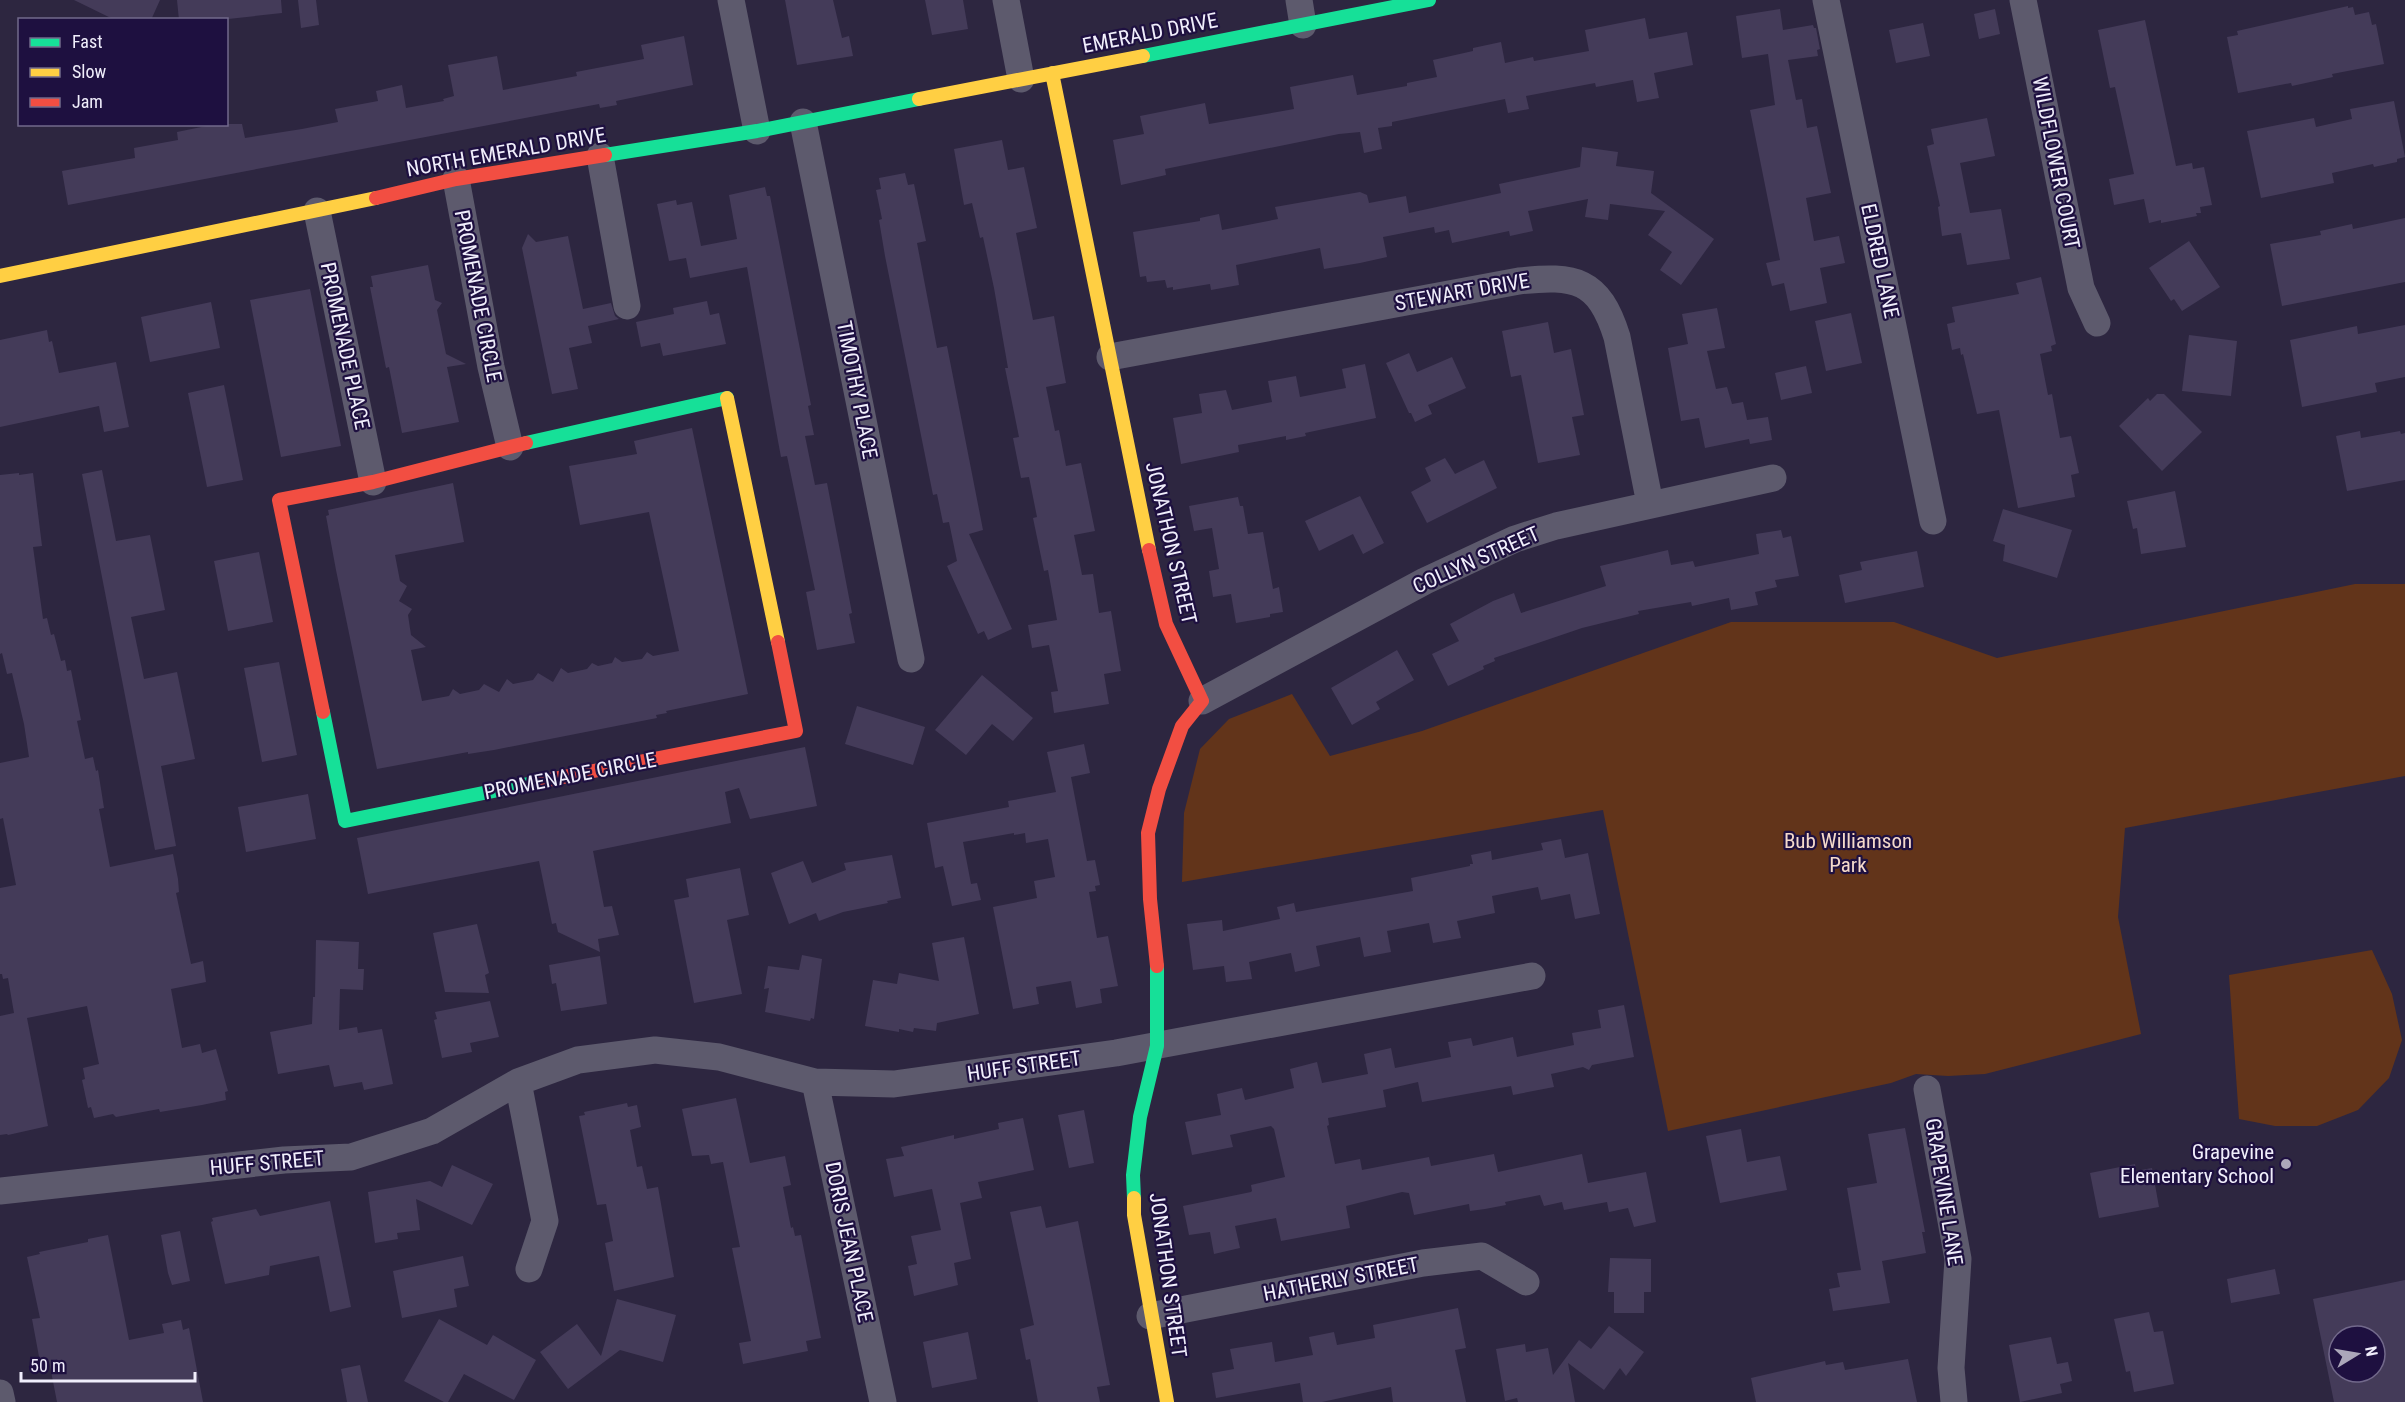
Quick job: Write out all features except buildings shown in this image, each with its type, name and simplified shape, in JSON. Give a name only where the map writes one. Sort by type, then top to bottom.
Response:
[{"type":"street","points":[[731,0],[757,131]]},
{"type":"street","points":[[1006,0],[1021,79]]},
{"type":"street","name":"EMERALD DRIVE","points":[[1021,79],[1301,12],[1429,0]]},
{"type":"street","name":"ELDRED LANE","points":[[1826,0],[1933,521]]},
{"type":"street","name":"WILDFLOWER COURT","points":[[2024,0],[2081,288],[2097,323]]},
{"type":"street","name":"JONATHON STREET","points":[[1052,73],[1146,537],[1166,624],[1202,701],[1182,726],[1159,789],[1148,834],[1150,899],[1157,968],[1157,1046],[1140,1117],[1133,1175],[1134,1215],[1167,1402]]},
{"type":"street","name":"NORTH EMERALD DRIVE","points":[[0,276],[317,211],[456,179],[757,131],[1021,79]]},
{"type":"street","name":"TIMOTHY PLACE","points":[[803,122],[911,659]]},
{"type":"street","points":[[600,156],[627,306]]},
{"type":"street","name":"PROMENADE CIRCLE","points":[[456,179],[491,367],[510,447]]},
{"type":"street","name":"PROMENADE PLACE","points":[[317,211],[373,482]]},
{"type":"street","name":"STEWART DRIVE","points":[[1110,357],[1519,281],[1552,277],[1578,282],[1595,294],[1609,313],[1617,337],[1650,504]]},
{"type":"street","name":"PROMENADE CIRCLE","points":[[727,398],[796,731],[345,821],[279,500],[373,482],[510,447],[727,398]]},
{"type":"street","name":"COLLYN STREET","points":[[1202,701],[1425,581],[1515,539],[1556,526],[1773,478]]},
{"type":"street","name":"HUFF STREET","points":[[0,1191],[284,1160],[351,1157],[432,1131],[518,1082],[578,1060],[655,1050],[719,1058],[815,1082],[894,1084],[1157,1046],[1532,976]]},
{"type":"street","points":[[518,1082],[545,1221],[529,1269]]},
{"type":"street","name":"DORIS JEAN PLACE","points":[[815,1082],[883,1402]]},
{"type":"street","name":"GRAPEVINE LANE","points":[[1927,1089],[1958,1259],[1951,1368],[1954,1402]]},
{"type":"street","name":"HATHERLY STREET","points":[[1150,1316],[1423,1263],[1482,1256],[1526,1282]]},
{"type":"street","points":[[0,1393],[2,1402]]},
{"type":"green space","name":"Bub Williamson Park","points":[[2355,584],[2405,584],[2405,776],[2125,828],[2118,917],[2141,1034],[1985,1074],[1948,1076],[1916,1074],[1891,1083],[1668,1131],[1603,810],[1182,882],[1184,813],[1200,749],[1229,719],[1292,694],[1330,756],[1422,731],[1731,622],[1894,622],[1997,658]]},
{"type":"green space","points":[[2372,950],[2392,994],[2402,1040],[2389,1078],[2358,1110],[2317,1126],[2275,1126],[2239,1119],[2229,975]]},
{"type":"traffic: fast","points":[[1143,56],[1429,0]]},
{"type":"traffic: fast","points":[[605,155],[757,131],[919,99]]},
{"type":"traffic: fast","points":[[526,443],[727,398]]},
{"type":"traffic: fast","points":[[323,712],[345,821],[538,782]]},
{"type":"traffic: fast","points":[[1134,1198],[1133,1175],[1140,1117],[1157,1046],[1157,966]]},
{"type":"traffic: slow","points":[[919,99],[1143,56]]},
{"type":"traffic: slow","points":[[1052,73],[1149,550]]},
{"type":"traffic: slow","points":[[0,276],[376,198]]},
{"type":"traffic: slow","points":[[727,398],[778,642]]},
{"type":"traffic: slow","points":[[1134,1198],[1134,1215],[1167,1402]]},
{"type":"traffic: jam","points":[[376,198],[456,179],[605,155]]},
{"type":"traffic: jam","points":[[323,712],[279,500],[373,482],[526,443]]},
{"type":"traffic: jam","points":[[1149,550],[1166,624],[1202,701],[1182,726],[1159,789],[1148,833],[1150,899],[1157,966]]},
{"type":"traffic: jam","points":[[538,782],[796,731],[778,642]]},
{"type":"place","name":"Grapevine Elementary School","points":[[2286,1164]]}]
